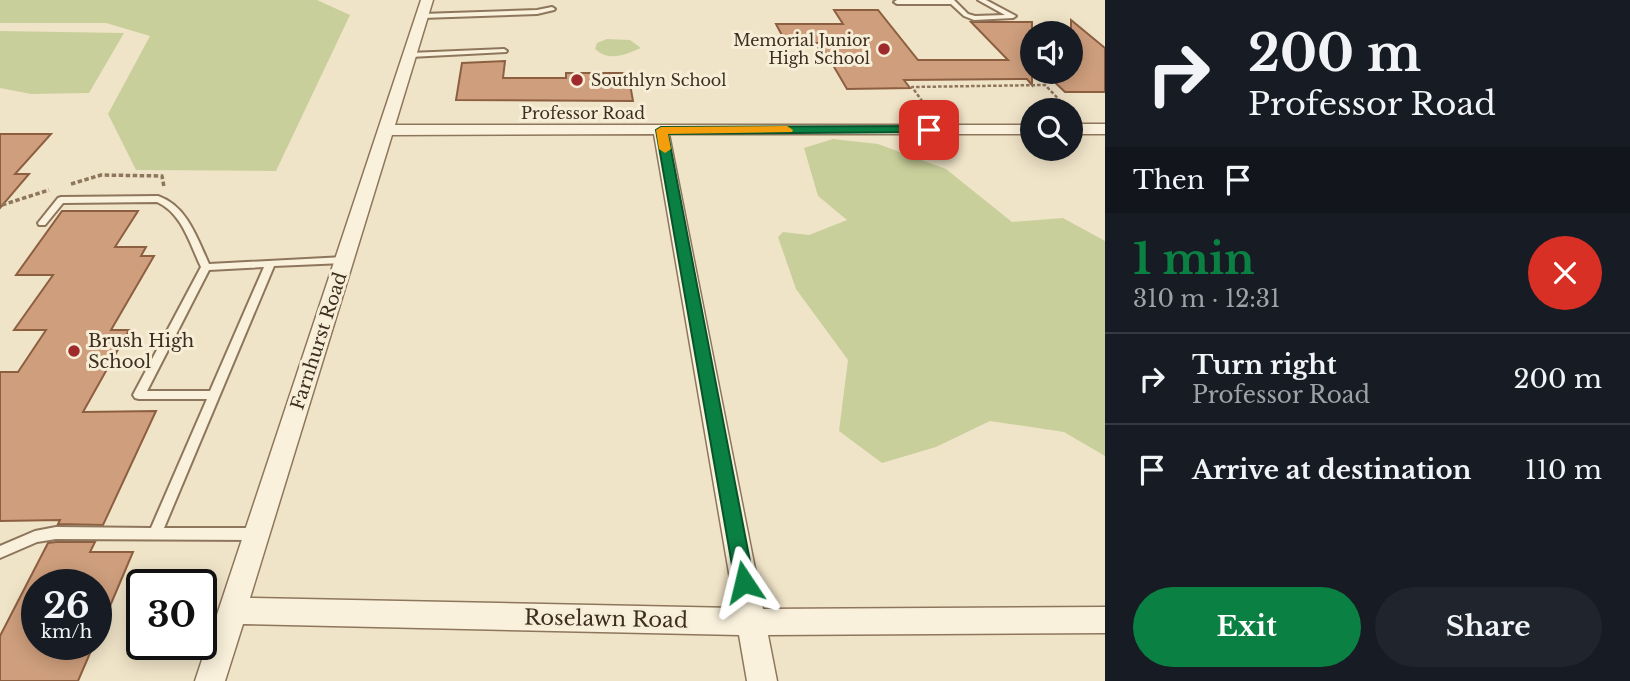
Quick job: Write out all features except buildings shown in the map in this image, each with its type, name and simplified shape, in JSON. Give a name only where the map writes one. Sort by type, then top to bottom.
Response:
[{"type":"street","name":"Farnhurst Road","points":[[210,681],[427,0]]},
{"type":"street","name":"Professor Road","points":[[386,130],[1020,129]]},
{"type":"street","points":[[1083,129],[1104,130]]},
{"type":"street","points":[[661,130],[762,681]]},
{"type":"street","name":"Roselawn Road","points":[[233,611],[751,622],[1105,620]]},
{"type":"lane","points":[[897,2],[952,1],[966,15],[974,18],[1013,16],[981,0]]},
{"type":"lane","points":[[422,16],[537,12],[552,9]]},
{"type":"lane","points":[[410,55],[504,51]]},
{"type":"lane","points":[[41,223],[61,200],[168,201],[206,267]]},
{"type":"lane","points":[[206,267],[269,266],[295,261],[344,260]]},
{"type":"lane","points":[[156,532],[269,266]]},
{"type":"lane","points":[[206,267],[139,395],[214,395]]},
{"type":"lane","points":[[0,552],[35,537],[56,533],[257,534]]},
{"type":"path","points":[[934,118],[912,87],[1045,85],[1057,98]]},
{"type":"green space","points":[[0,0],[317,0],[350,15],[276,171],[136,170],[108,114],[150,36],[106,23],[0,23]]},
{"type":"green space","points":[[0,31],[124,33],[89,93],[31,94],[0,88]]},
{"type":"green space","points":[[607,39],[630,40],[641,48],[623,55],[606,55],[595,49],[597,43]]},
{"type":"green space","points":[[833,139],[878,144],[946,169],[1012,222],[1063,218],[1105,241],[1105,456],[1064,432],[990,421],[936,447],[882,463],[839,431],[848,360],[796,289],[778,237],[783,232],[809,235],[847,220],[818,196],[804,148]]},
{"type":"slow traffic","points":[[665,149],[661,130],[787,130]]},
{"type":"place","name":"Memorial Junior High School","points":[[884,49]]},
{"type":"place","name":"Southlyn School","points":[[577,80]]},
{"type":"place","name":"Brush High School","points":[[74,351]]},
{"type":"route","points":[[744,582],[661,130],[929,130]]}]
